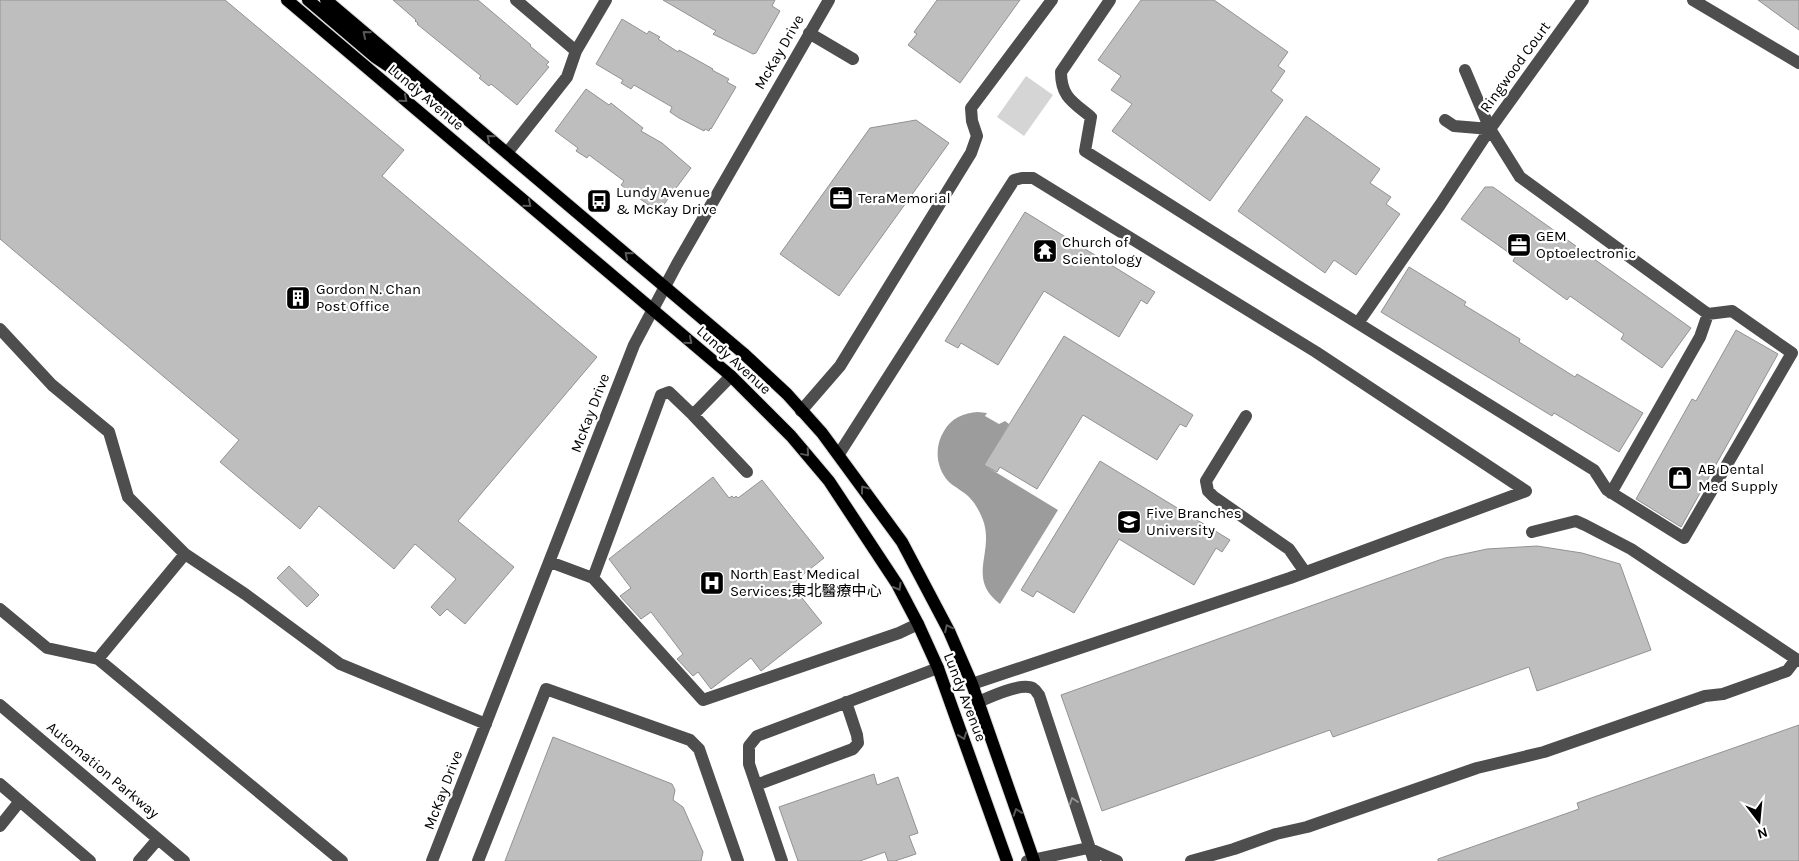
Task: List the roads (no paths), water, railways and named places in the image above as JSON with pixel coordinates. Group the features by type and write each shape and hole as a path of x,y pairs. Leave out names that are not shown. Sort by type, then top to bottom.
{"main road":[{"name":"Lundy Avenue","path":"287,0 731,376 791,436 829,481 897,584 918,624 938,668 1007,861"},
{"path":"308,0 375,57 390,67 410,71"},
{"name":"Lundy Avenue","path":"326,0 743,354 802,411 839,454 902,542 950,631 972,684 1031,860"}],"street":[{"path":"516,0 576,51"},
{"path":"507,153 567,77 576,51 606,0"},
{"name":"McKay Drive","path":"432,861 634,346 664,286 828,0"},
{"path":"802,411 840,366 970,153 977,136 972,121 971,108 1052,0"},
{"path":"1110,0 1062,72 1061,84 1068,97 1090,117 1085,151 1594,470 1607,490 1684,538 1792,353 1732,311 1708,314 1520,177 1490,129 1464,70"},
{"name":"Ringwood Court","path":"1358,323 1490,129 1583,0"},
{"path":"1693,0 1799,63"},
{"path":"809,33 853,59"},
{"path":"1445,120 1454,126 1490,129"},
{"path":"839,454 1014,180 1033,178 1316,352 1526,491 1305,572 972,684"},
{"path":"1611,493 1700,337 1708,314"},
{"path":"0,329 52,385 109,432 128,498 185,554 245,594 340,664 486,724"},
{"path":"693,415 731,376"},
{"path":"593,578 661,395 669,392 748,472"},
{"path":"1246,416 1206,482 1208,491 1289,550 1305,572"},
{"path":"1191,861 1234,849 1276,834 1307,827 1476,768 1544,752 1705,696 1723,694 1787,671 1798,660 1631,550 1585,525 1576,522 1532,532"},
{"path":"98,659 185,554"},
{"path":"550,562 593,578 703,700 899,634 918,624"},
{"path":"0,610 47,648 98,659 342,861"},
{"path":"782,861 748,757 749,746 757,736 938,668"},
{"path":"978,702 1015,688 1026,686 1034,689 1039,695 1088,848 1094,861"},
{"path":"478,861 546,689 690,740 699,750 738,861"},
{"path":"756,785 853,749 858,743 857,735 846,702"},
{"name":"Automation Parkway","path":"0,705 184,861"},
{"path":"0,784 90,861"},
{"path":"0,826 20,801"},
{"path":"139,861 158,839"},
{"path":"1031,860 1088,848 1117,861"}],"place":[{"name":"TeraMemorial","path":"841,198"},
{"name":"Lundy Avenue & McKay Drive","path":"599,201"},
{"name":"GEM Optoelectronic","path":"1519,245"},
{"name":"Church of Scientology","path":"1045,251"},
{"name":"Gordon N. Chan Post Office","path":"298,298"},
{"name":"AB Dental Med Supply","path":"1680,478"},
{"name":"Five Branches University","path":"1129,522"},
{"name":"North East Medical Services;東北醫療中心","path":"712,583"}]}
